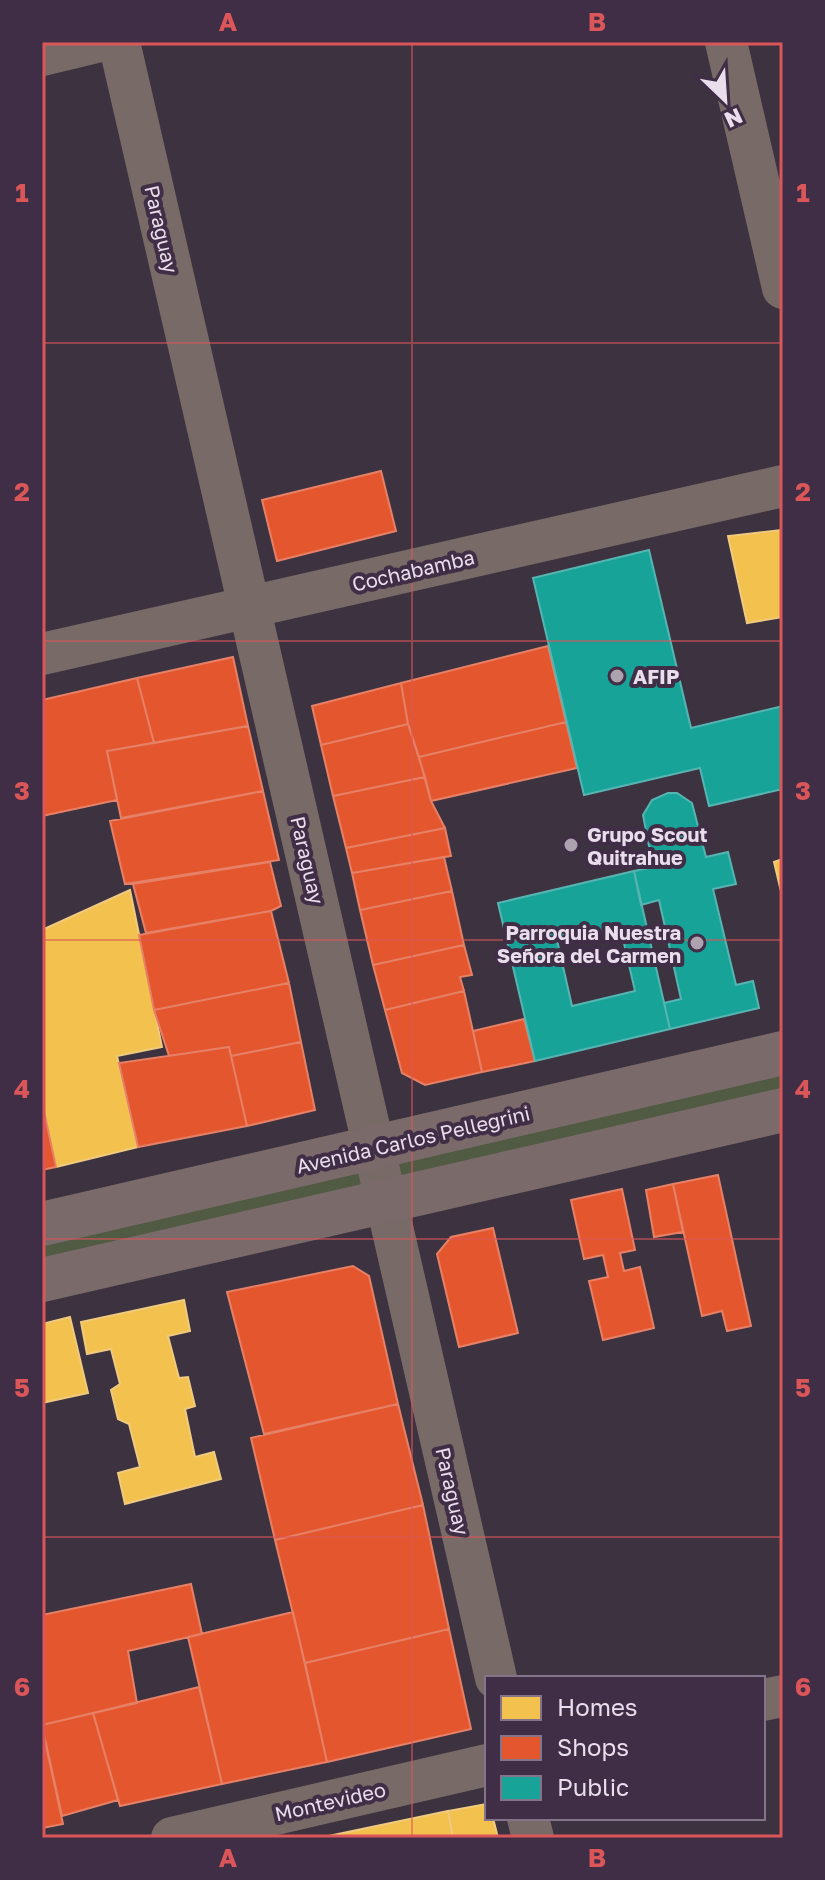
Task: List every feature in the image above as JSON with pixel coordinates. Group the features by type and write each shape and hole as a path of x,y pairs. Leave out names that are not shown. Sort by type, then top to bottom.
{"main road":[{"name":"Avenida Carlos Pellegrini","path":"42,1224 783,1053"},
{"path":"42,1280 783,1110"}],"street":[{"path":"42,55 96,42"},
{"name":"Paraguay","path":"119,42 496,1676"},
{"path":"726,42 783,288"},
{"name":"Cochabamba","path":"42,654 783,486"},
{"name":"Montevideo","path":"172,1838 485,1765"}],"green space":[{"path":"783,1053 783,1110 42,1280 42,1224"}],"building: Homes":[{"path":"781,530 783,617 747,623 728,536"},
{"path":"783,859 783,900 774,862"},
{"path":"130,890 162,1047 117,1056 138,1147 56,1167 42,1102 42,930"},
{"path":"184,1300 190,1331 168,1336 179,1378 188,1377 195,1406 185,1409 195,1457 214,1452 221,1479 125,1504 118,1473 140,1467 129,1424 118,1419 111,1390 120,1384 111,1349 87,1354 81,1322"},
{"path":"70,1317 88,1393 42,1403 42,1324"},
{"path":"485,1804 485,1820 494,1820 498,1838 453,1838 448,1811"},
{"path":"448,1811 453,1838 319,1838"}],"building: Shops":[{"path":"381,471 396,531 277,561 262,500"},
{"path":"548,646 566,722 419,757 408,724 401,683"},
{"path":"233,657 248,726 154,743 137,678"},
{"path":"137,678 154,743 107,751 117,800 42,816 42,700"},
{"path":"401,683 408,724 321,745 312,706"},
{"path":"566,722 577,768 431,801 419,757"},
{"path":"408,724 425,777 333,796 321,745"},
{"path":"248,726 263,791 121,818 107,751"},
{"path":"425,777 431,801 445,828 346,848 333,796"},
{"path":"263,791 279,860 125,884 110,821"},
{"path":"445,828 451,856 352,873 346,848"},
{"path":"444,857 452,891 360,910 352,873"},
{"path":"270,862 281,906 271,911 146,933 133,884"},
{"path":"452,891 464,945 373,965 360,910"},
{"path":"271,911 289,983 154,1010 139,935"},
{"path":"464,945 472,975 460,977 464,991 385,1010 373,965"},
{"path":"289,983 301,1042 231,1056 229,1047 169,1056 154,1010"},
{"path":"464,991 482,1072 425,1085 402,1073 385,1010"},
{"path":"524,1019 535,1061 482,1072 473,1031"},
{"path":"301,1042 315,1110 247,1126 231,1056"},
{"path":"229,1047 247,1126 138,1147 119,1063"},
{"path":"42,1102 56,1167 42,1170"},
{"path":"718,1175 751,1326 727,1331 722,1311 702,1316 673,1184"},
{"path":"673,1184 683,1232 654,1237 646,1190"},
{"path":"622,1189 635,1250 620,1253 624,1271 640,1267 654,1328 603,1340 589,1281 608,1277 603,1255 584,1259 571,1200"},
{"path":"493,1228 518,1333 459,1347 437,1254 451,1237"},
{"path":"353,1266 369,1276 398,1404 264,1434 227,1292"},
{"path":"398,1404 423,1505 275,1540 251,1438"},
{"path":"423,1505 449,1629 305,1663 275,1540"},
{"path":"191,1584 202,1634 128,1651 137,1703 42,1725 42,1615"},
{"path":"293,1612 327,1762 222,1784 188,1637"},
{"path":"449,1629 471,1729 327,1762 305,1663"},
{"path":"199,1687 222,1784 120,1806 93,1713"},
{"path":"93,1713 118,1800 62,1816 42,1725"},
{"path":"42,1727 63,1824 42,1828"}],"building: Public":[{"name":"AFIP","path":"649,550 691,728 783,706 783,789 709,806 700,768 584,795 533,578"},
{"name":"Parroquia Nuestra Señora del Carmen","path":"668,793 677,793 692,803 706,857 728,852 736,884 713,889 736,985 753,981 759,1008 670,1029 664,1003 681,999 659,900 641,905 634,871 653,867 643,815 652,800"},
{"path":"634,871 670,1029 535,1061 498,903","holes":["620,926 635,991 572,1006 557,940"]}],"place":[{"name":"AFIP","path":"617,676"},
{"name":"Grupo Scout Quitrahue","path":"571,845"},
{"name":"Parroquia Nuestra Señora del Carmen","path":"697,943"}]}
